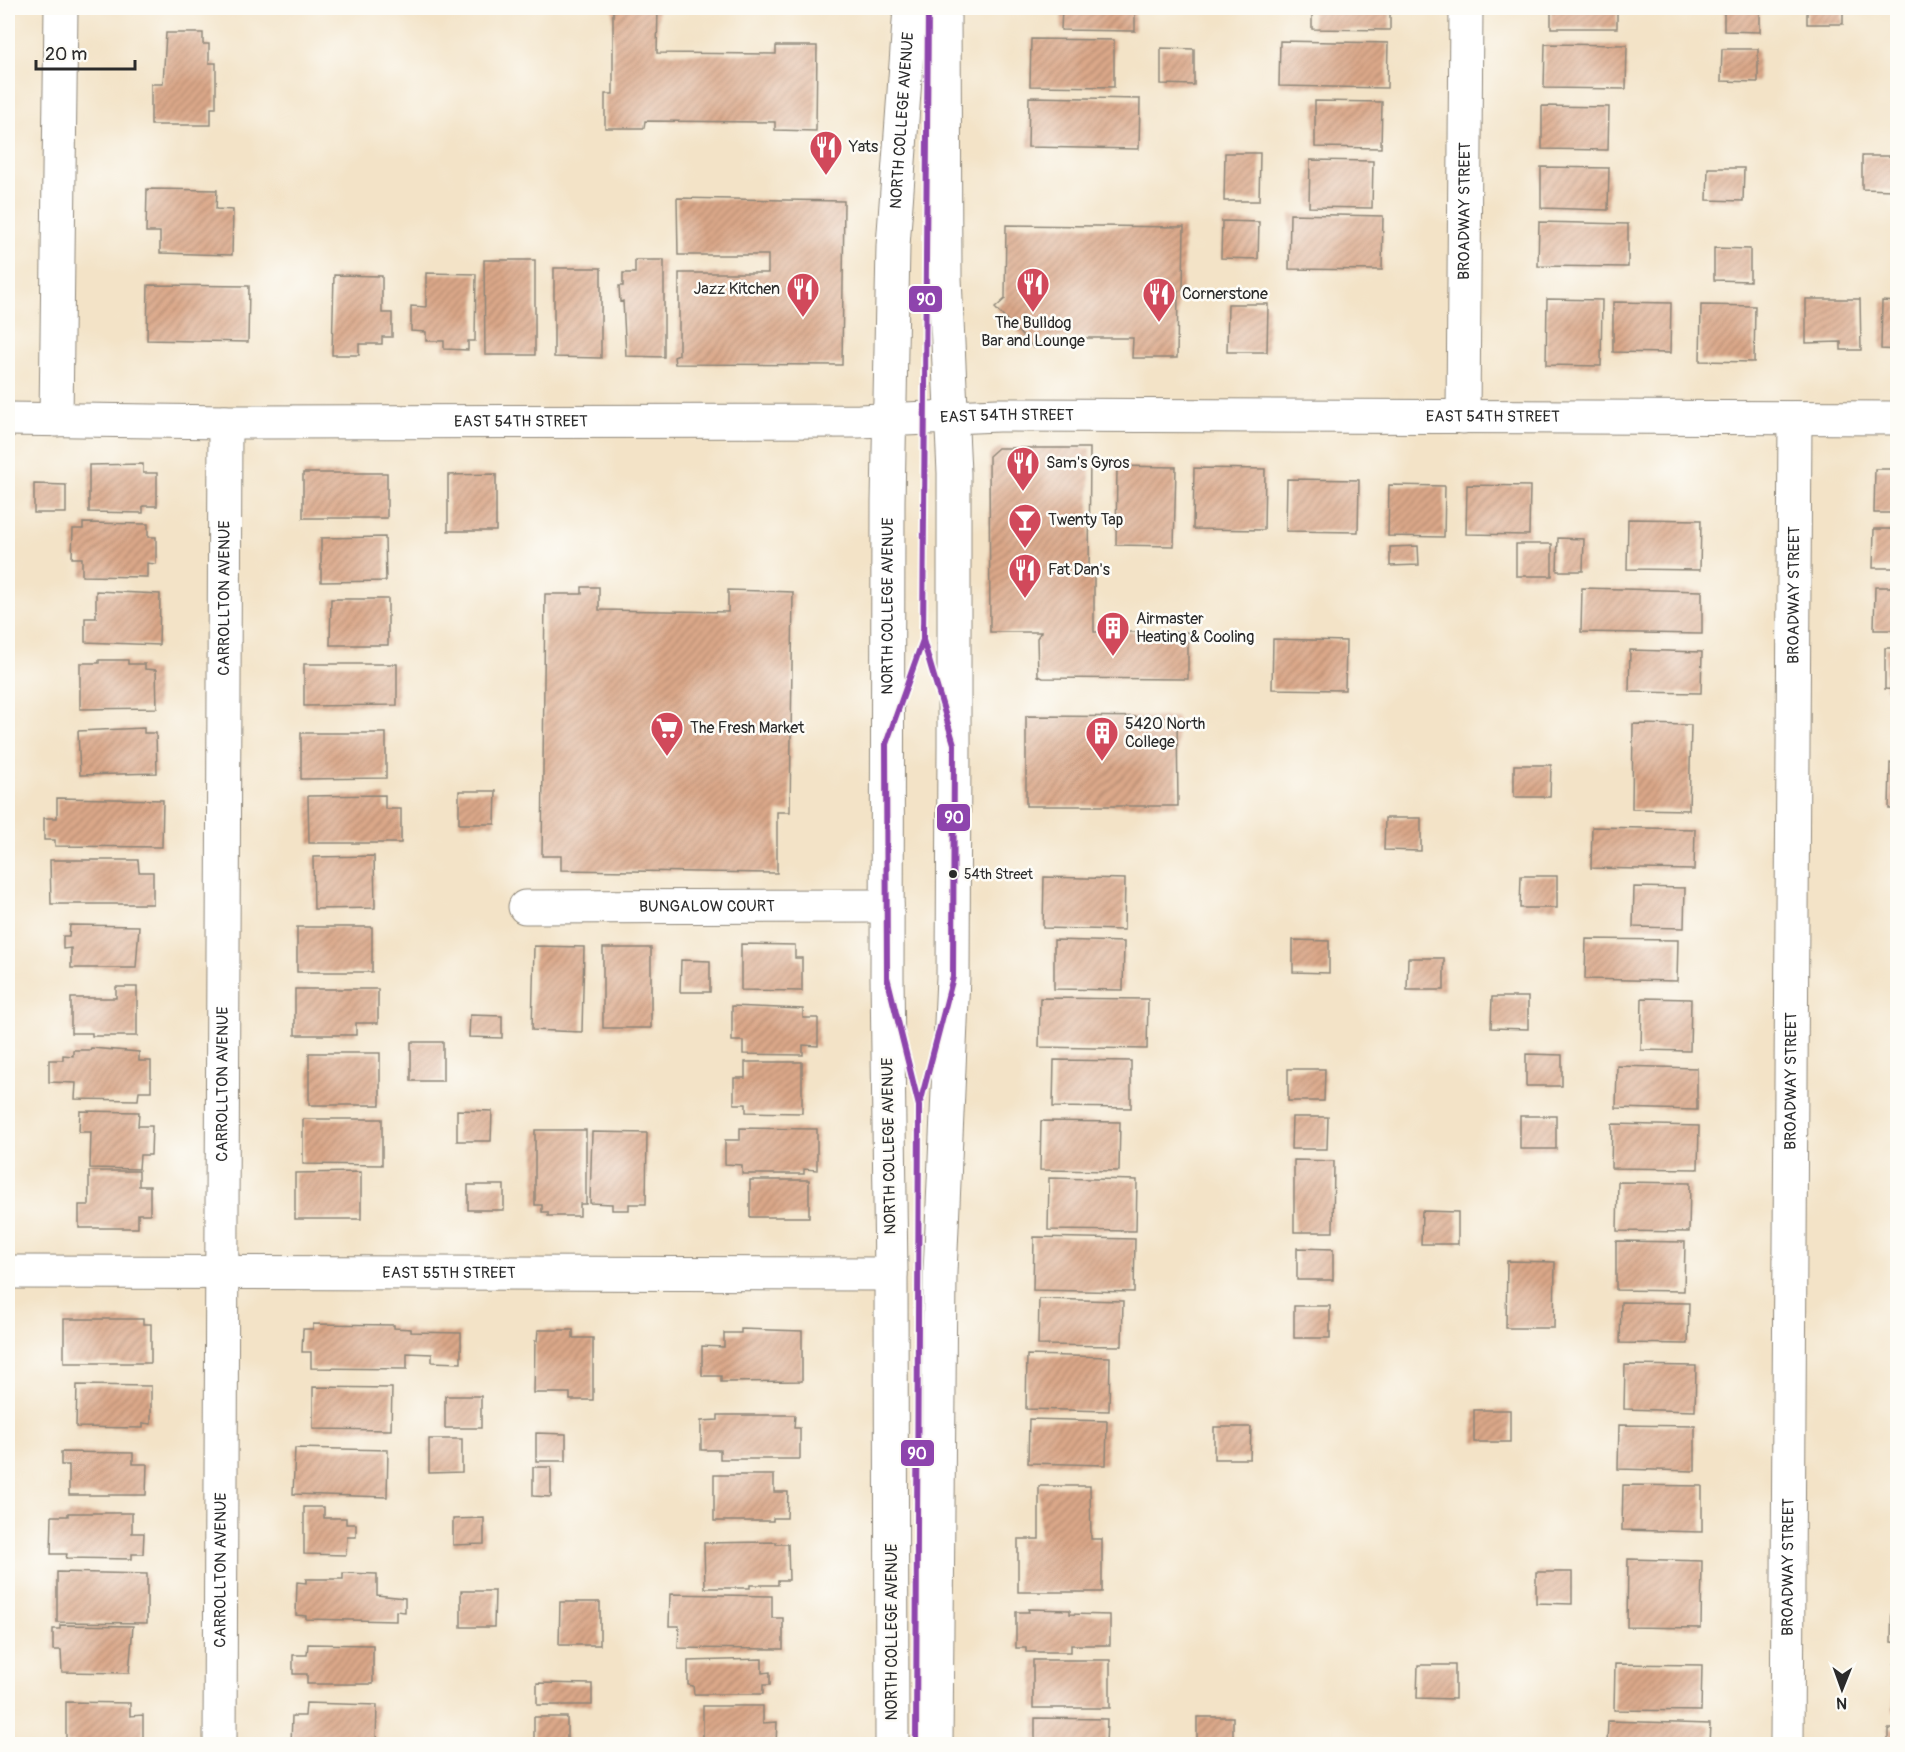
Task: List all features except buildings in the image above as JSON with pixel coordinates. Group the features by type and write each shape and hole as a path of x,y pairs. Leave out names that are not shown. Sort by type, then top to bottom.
{"street":[{"path":"56,420 61,8"},
{"name":"NORTH COLLEGE AVENUE","path":"892,1744 891,1274 886,906 890,419 893,246 910,8"},
{"path":"936,1744 940,1274 953,977 953,417 945,278 944,8"},
{"name":"BROADWAY STREET","path":"1463,417 1466,8"},
{"name":"EAST 54TH STREET","path":"8,419 225,422 953,417 1898,418"},
{"name":"BROADWAY STREET","path":"1787,1744 1795,418"},
{"name":"CARROLLTON AVENUE","path":"220,1744 225,422"},
{"name":"BUNGALOW COURT","path":"525,907 886,906"},
{"name":"EAST 55TH STREET","path":"8,1272 891,1274"}],"transit line":[{"name":"90","path":"916,1744 919,1106 887,977 886,744 923,640 928,8"},
{"name":"90","path":"921,1100 953,977 954,744 923,640 923,625"}],"place":[{"name":"Yats","path":"826,176"},
{"name":"The Bulldog Bar and Lounge","path":"1033,313"},
{"name":"Jazz Kitchen","path":"803,318"},
{"name":"Cornerstone","path":"1159,323"},
{"name":"Sam's Gyros","path":"1023,492"},
{"name":"Twenty Tap","path":"1025,549"},
{"name":"Fat Dan's","path":"1025,599"},
{"name":"Airmaster Heating & Cooling","path":"1113,657"},
{"name":"The Fresh Market","path":"667,757"},
{"name":"5420 North College","path":"1102,762"},
{"name":"54th Street","path":"953,874"}]}
